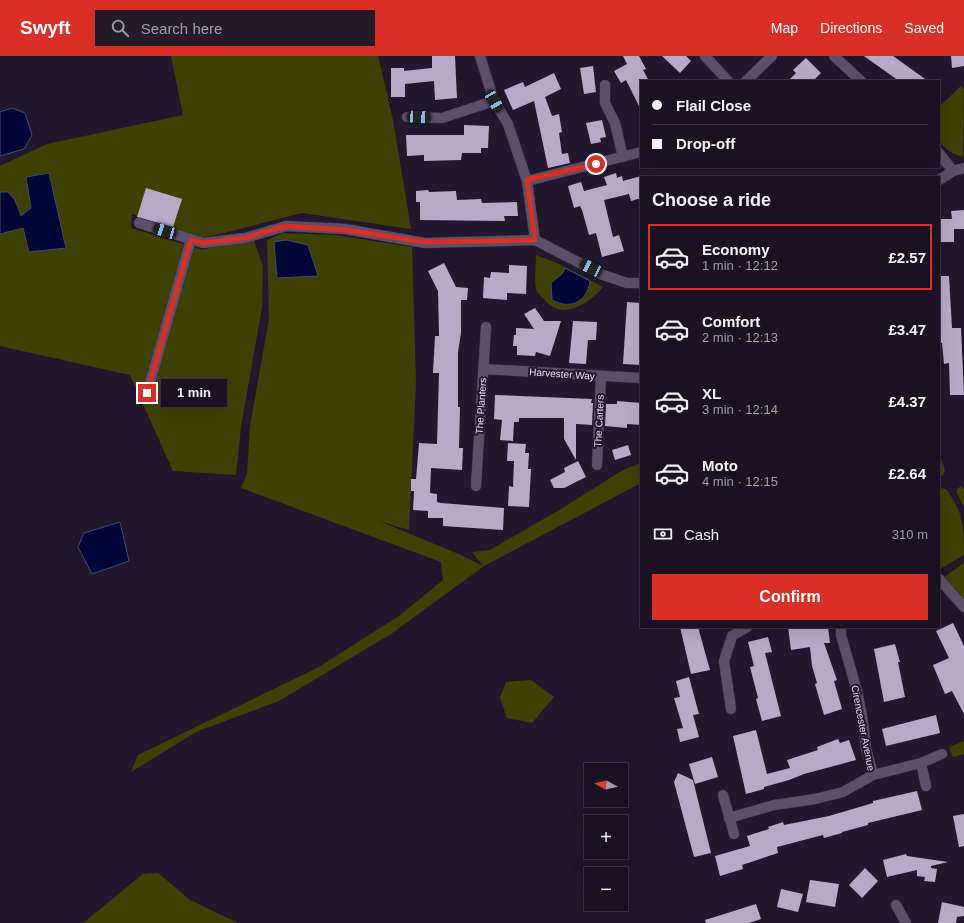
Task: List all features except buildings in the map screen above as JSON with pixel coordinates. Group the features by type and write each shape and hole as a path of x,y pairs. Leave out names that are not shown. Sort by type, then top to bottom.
{"street":[{"path":"480,56 494,101 508,124 527,180 535,240"},
{"path":"705,56 727,80"},
{"path":"747,80 772,56"},
{"path":"834,56 860,80"},
{"path":"605,85 605,103 615,123 623,157"},
{"path":"407,116 442,118 494,101"},
{"path":"527,180 640,152"},
{"path":"940,154 953,171"},
{"path":"940,179 953,171 964,168"},
{"path":"139,223 203,243 245,238 286,226 345,230 425,242 535,240 603,275 627,283 640,283"},
{"path":"147,393 191,240"},
{"name":"The Planters","path":"476,486 486,327"},
{"name":"Harvester Way","path":"484,369 601,377 640,378"},
{"name":"The Carters","path":"596,466 601,377"},
{"path":"940,580 964,607"},
{"path":"731,709 724,661 732,636 745,628"},
{"name":"Cirencester Avenue","path":"730,818 774,805 815,799 843,792 873,775 866,748 857,691 841,635 841,628"},
{"path":"873,775 920,763 942,754"},
{"path":"920,763 926,786"},
{"path":"723,795 734,834"},
{"path":"896,905 906,923"}],"shaded area":[{"path":"171,56 378,56 393,120 411,229 302,213 220,234 198,238 132,214 131,228 203,250 245,238 254,241 263,266 262,307 241,427 236,475 173,471 130,375 0,346 0,166 47,144 183,115"},
{"path":"961,86 964,89 963,157 953,153 942,144 940,138 940,106"},
{"path":"12,108 25,113 32,135 24,149 0,156 0,112"},
{"path":"49,173 66,248 29,252 23,228 0,234 0,192 8,192 15,200 21,216 31,208 26,177"},
{"path":"283,233 335,235 412,247 416,382 409,530 379,521 461,555 483,566 472,552 490,550 561,509 623,470 640,463 640,484 484,566 391,634 279,701 196,732 131,772 138,755 317,668 399,616 443,580 441,562 241,488 247,473 250,426 269,319 267,240"},
{"path":"286,240 308,245 318,276 277,278 274,242"},
{"path":"536,255 555,262 603,287 590,299 575,308 566,310 551,306 537,292 536,289"},
{"path":"565,268 590,281 582,299 572,304 559,303 552,300 551,283 562,274"},
{"path":"940,456 945,470 943,476 940,475"},
{"path":"961,486 964,489 964,507 957,493 957,489"},
{"path":"940,488 946,489 960,513 963,528 964,555 940,569"},
{"path":"120,522 129,561 92,574 78,547 84,533"},
{"path":"964,563 964,600 944,577"},
{"path":"531,680 554,697 532,723 507,718 500,698 506,682"},
{"path":"964,741 964,754 953,757 949,747"},
{"path":"158,873 190,900 238,923 83,923 143,874"}],"route":[{"path":"147,393 191,240 203,243 245,238 286,226 345,230 425,242 535,240 527,180 596,164"}]}
